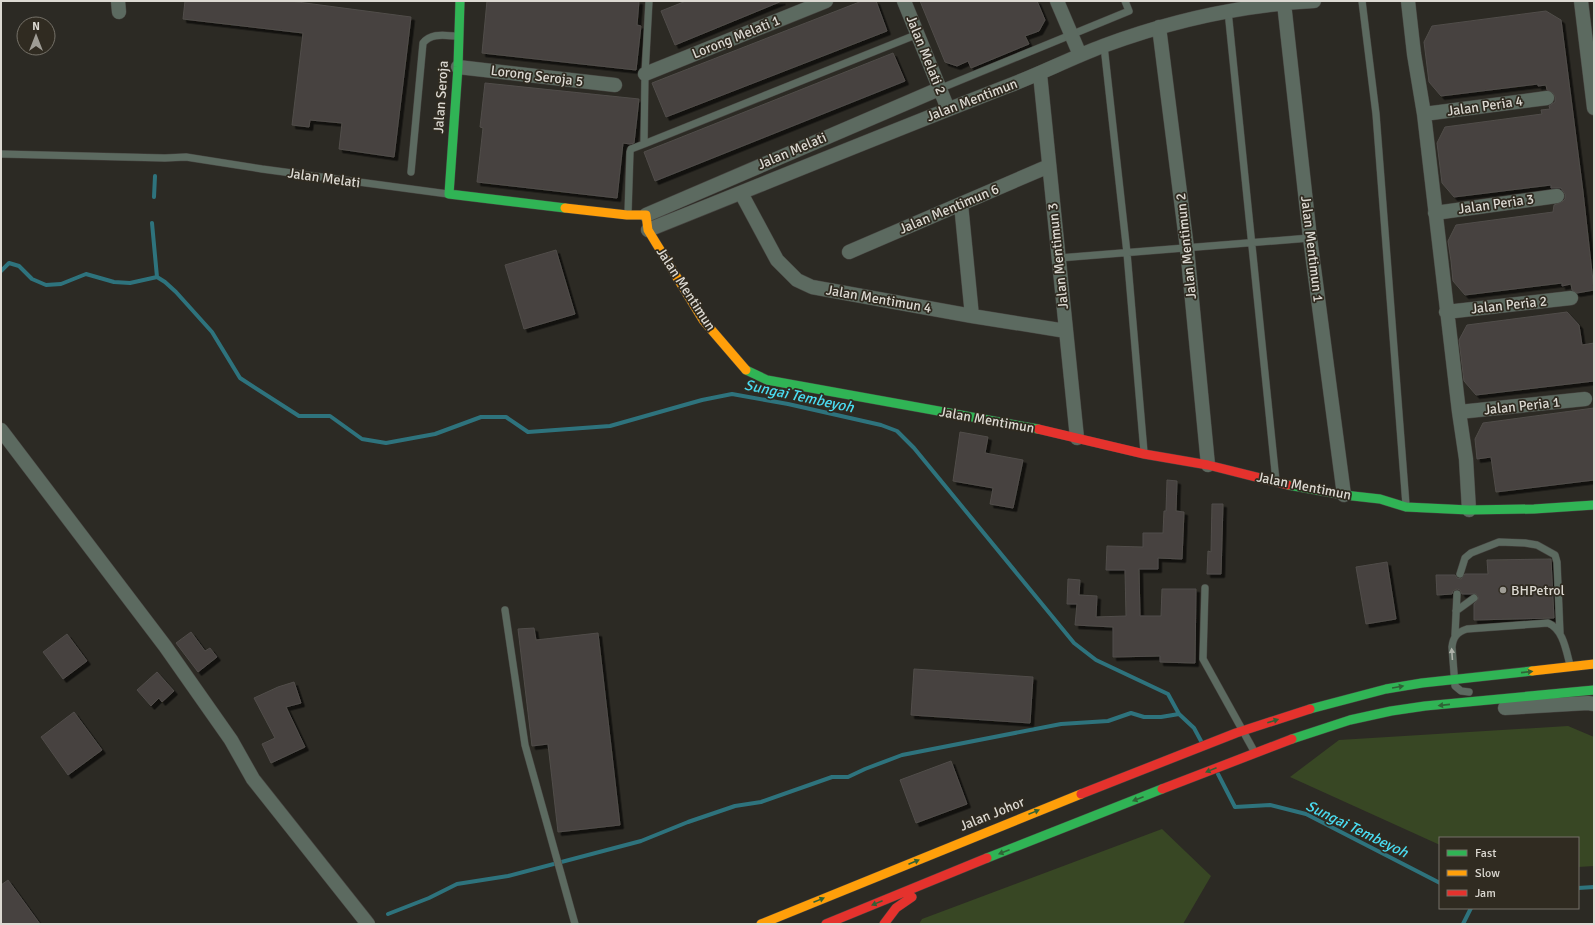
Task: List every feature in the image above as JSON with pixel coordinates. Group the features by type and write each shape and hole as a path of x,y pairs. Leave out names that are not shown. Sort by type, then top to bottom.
{"main road":[{"name":"Jalan Seroja","path":"449,194 458,67 460,1"},
{"name":"Jalan Melati","path":"449,194 627,215 646,215"},
{"path":"646,215 648,230"},
{"name":"Jalan Mentimun","path":"648,230 703,320 746,370 767,380 1059,433 1144,454 1208,465 1276,483 1344,495 1380,499 1406,507 1469,510 1534,509 1594,505"},
{"name":"Jalan Johor","path":"761,924 1009,822 1239,732 1343,699 1422,682 1454,680 1594,664"},
{"path":"826,924 840,921 952,872 1251,754 1350,720 1391,711 1594,690"},
{"path":"884,924 889,915 899,905 906,900 930,889 952,872"},
{"path":"852,897 878,877"},
{"path":"840,921 845,904"},
{"path":"783,915 814,913"},
{"path":"831,914 840,921 848,924"}],"street":[{"name":"Lorong Melati 1","path":"645,74 826,1"},
{"name":"Jalan Melati 2","path":"904,1 948,109"},
{"path":"1057,1 1080,56"},
{"name":"Jalan Mentimun","path":"648,230 948,109 1040,74 1104,46 1158,27 1228,11 1284,3 1314,1"},
{"path":"1408,1 1414,54 1424,114 1446,312 1466,459 1469,510"},
{"path":"1581,1 1594,108"},
{"name":"Jalan Mentimun 1","path":"1284,3 1310,238 1344,495"},
{"name":"Jalan Mentimun 2","path":"1158,27 1187,248 1208,465"},
{"name":"Lorong Seroja 5","path":"458,67 615,85"},
{"name":"Jalan Mentimun 3","path":"1040,74 1077,438"},
{"name":"Jalan Melati","path":"646,215 940,89"},
{"name":"Jalan Peria 4","path":"1424,114 1547,98"},
{"name":"Jalan Mentimun 6","path":"849,252 1049,166"},
{"name":"Jalan Mentimun 4","path":"741,193 777,260 797,280 812,287 972,316 1066,331"},
{"name":"Jalan Peria 3","path":"1435,213 1557,196"},
{"path":"961,204 972,316"},
{"name":"Jalan Peria 2","path":"1446,312 1571,298"},
{"name":"Jalan Peria 1","path":"1459,412 1585,399"},
{"path":"1,430 165,646 231,740 253,779 368,924"},
{"path":"1459,703 1510,709 1584,703 1594,704"}],"lane":[{"path":"940,89 1129,11 1125,1"},
{"path":"1362,1 1376,114 1406,507"},
{"path":"644,144 645,74 651,2"},
{"path":"1228,11 1276,483"},
{"path":"627,215 631,150 918,34"},
{"path":"411,172 423,43 431,36 458,36"},
{"path":"1104,46 1127,253 1144,454"},
{"name":"Jalan Melati","path":"1,154 165,158 186,157 262,170 449,194"},
{"path":"1059,258 1310,238"},
{"path":"1460,574 1465,558 1470,553 1498,542 1537,545 1555,555 1560,634 1571,667"},
{"path":"1205,588 1203,659 1251,754"},
{"path":"1456,635 1457,594"},
{"path":"1456,611 1474,598"},
{"path":"505,610 525,745 575,924"},
{"path":"1480,692 1461,692 1457,690 1454,680 1452,640 1461,631 1467,629 1543,622 1554,625 1560,634"},
{"path":"1501,691 1508,691 1529,696"}],"green space":[{"path":"1568,726 1594,737 1594,866 1579,867 1579,837 1439,837 1439,845 1290,777 1339,740"},
{"path":"1162,829 1211,876 1183,924 919,924 922,919"}],"building":[{"path":"185,1 290,1 411,17 394,157 339,149 342,123 310,120 309,127 292,125 303,33 183,19"},
{"path":"487,1 639,1 637,25 641,26 636,70 482,53"},
{"path":"686,1 782,1 675,45 661,11"},
{"path":"862,1 876,1 887,31 666,117 652,83"},
{"path":"920,1 1037,1 1045,20 1039,31 1025,36 1029,44 971,68 968,61 957,66 945,62"},
{"path":"1546,11 1561,20 1594,290 1577,293 1572,290 1571,284 1562,286 1562,283 1465,295 1453,281 1448,241 1456,225 1553,212 1554,205 1565,199 1565,194 1561,188 1551,188 1551,185 1454,197 1442,183 1437,143 1445,127 1542,114 1541,110 1550,109 1549,106 1555,102 1555,97 1553,93 1547,90 1546,85 1538,86 1538,84 1441,96 1429,82 1424,42 1432,26"},
{"path":"893,53 905,81 655,181 644,152"},
{"path":"485,83 639,99 634,143 623,143 617,198 477,182 483,128 480,127"},
{"path":"556,250 575,314 524,329 505,265"},
{"path":"1567,312 1579,325 1582,345 1594,343 1594,381 1476,395 1464,381 1459,340 1467,325"},
{"path":"1594,408 1594,480 1496,492 1491,457 1477,459 1475,439 1483,423"},
{"path":"960,432 988,437 985,453 1023,460 1013,508 990,504 993,488 953,481"},
{"path":"1167,480 1177,481 1176,511 1184,512 1182,559 1158,558 1158,569 1139,569 1140,616 1161,616 1162,589 1196,589 1195,663 1160,662 1160,656 1113,657 1113,627 1075,625 1077,604 1067,604 1068,579 1080,580 1079,595 1097,596 1096,617 1126,616 1125,570 1106,570 1107,546 1143,547 1143,533 1163,533 1164,511 1166,511"},
{"path":"1212,504 1223,504 1221,574 1207,574 1208,551 1211,552"},
{"path":"1551,559 1554,618 1474,620 1474,604 1479,598 1476,594 1462,594 1460,590 1457,589 1453,591 1452,594 1437,595 1436,575 1455,575 1457,578 1461,579 1465,574 1488,574 1487,560"},
{"path":"1387,562 1396,619 1366,624 1356,567"},
{"path":"534,628 536,640 598,633 620,825 558,832 548,744 532,746 518,629"},
{"path":"191,632 205,651 210,648 217,657 198,672 176,643"},
{"path":"67,634 87,661 63,679 43,652"},
{"path":"914,669 1033,677 1030,723 911,715"},
{"path":"157,672 174,691 162,702 159,698 151,706 137,690"},
{"path":"294,682 301,703 286,707 305,747 271,763 262,744 275,738 254,698 278,687"},
{"path":"74,712 102,750 68,775 41,737"},
{"path":"951,761 967,804 916,823 900,780"},
{"path":"8,880 40,924 1,924 1,885"}],"waterway":[{"path":"154,197 155,176"},
{"path":"152,223 157,277"},
{"name":"Sungai Tembeyoh","path":"1,271 9,263 19,266 32,279 46,285 61,284 86,274 114,282 130,283 157,277 176,292 212,332 240,378 299,416 330,416 362,439 386,443 435,434 481,417 506,417 528,432 610,426 702,400 732,394 788,404 881,425 897,431 914,448 1074,643 1096,660 1168,694 1179,714 1194,728 1201,741"},
{"path":"388,914 429,898 457,884 508,876 641,841 688,822 735,806 761,802 832,777 848,777 902,755 1061,724 1108,721 1131,713 1144,717 1161,717 1179,714"},
{"name":"Sungai Tembeyoh","path":"1218,774 1235,807 1270,805 1306,814 1439,882"},
{"name":"Sungai Tembeyoh","path":"1579,888 1594,887"},
{"path":"1463,924 1470,909"}],"traffic: fast":[{"path":"460,1 458,67 449,194 565,208"},
{"path":"746,370 767,380 1038,429"},
{"path":"1288,485 1344,495 1380,499 1406,507 1469,510 1534,509 1594,505"},
{"path":"1310,709 1386,689 1422,683 1532,671"},
{"path":"1292,739 1350,720 1391,711 1425,706 1594,690"},
{"path":"987,858 1162,789"}],"traffic: slow":[{"path":"565,208 627,215 646,215 648,230 703,320 746,370"},
{"path":"1532,671 1594,664"},
{"path":"761,924 1081,794"}],"traffic: jam":[{"path":"1038,429 1144,454 1208,465 1288,485"},
{"path":"1081,794 1236,733 1310,709"},
{"path":"1162,789 1292,739"},
{"path":"826,924 987,858"},
{"path":"884,924 896,908 912,897"}],"place":[{"name":"BHPetrol","path":"1503,590"}]}
